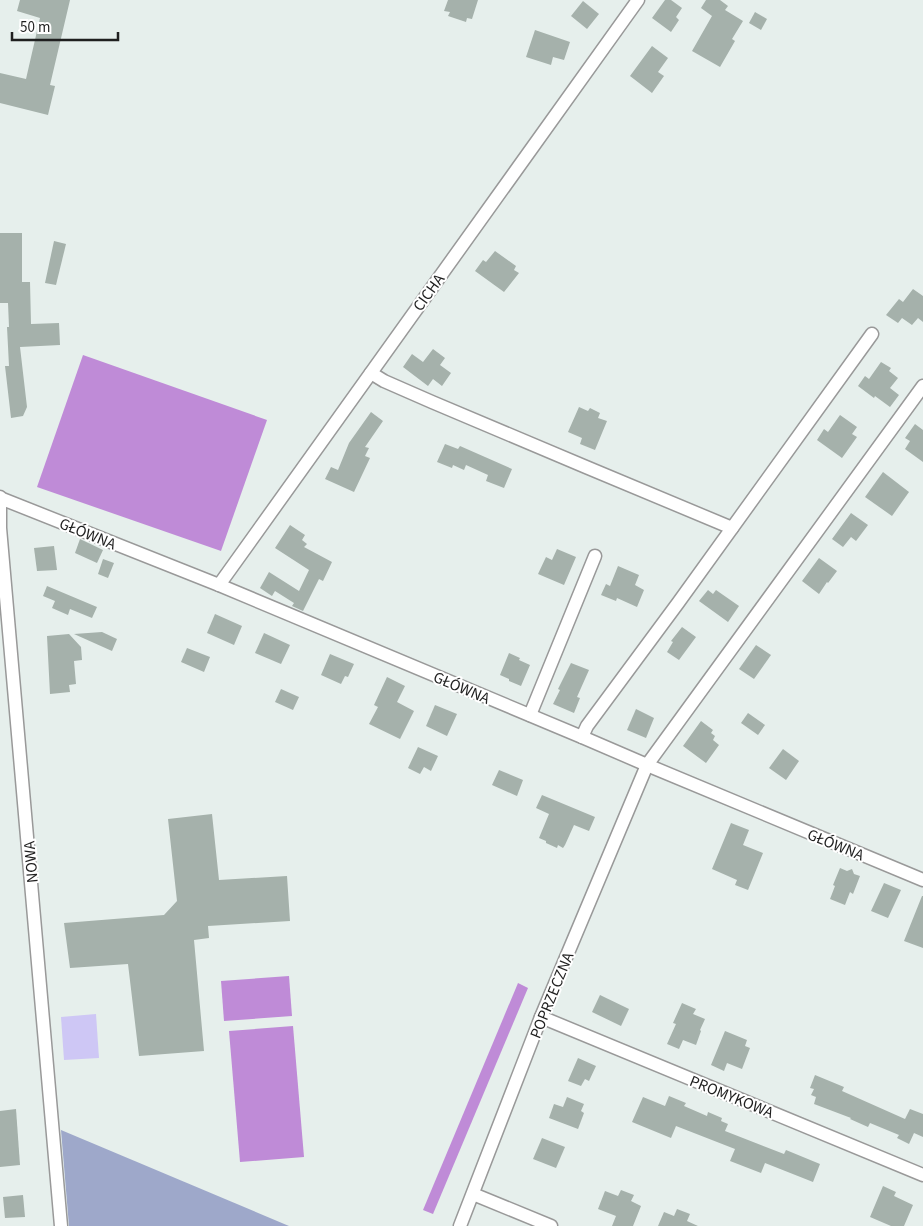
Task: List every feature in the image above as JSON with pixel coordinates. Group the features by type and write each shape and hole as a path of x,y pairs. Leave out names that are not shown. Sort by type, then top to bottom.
{"street":[{"name":"CICHA","path":"219,585 638,0"},
{"path":"582,737 587,726 872,334"},
{"path":"371,372 384,381 450,410 732,528"},
{"name":"POPRZECZNA","path":"460,1226 541,1017 647,766 923,386"},
{"name":"GŁÓWNA","path":"0,498 219,585 647,766 923,880"},
{"name":"NOWA","path":"0,498 6,662 61,1226"},
{"path":"530,715 595,556"},
{"name":"PROMYKOWA","path":"541,1017 923,1175"},
{"path":"473,1194 551,1226"}],"shaded area":[{"path":"83,355 267,420 221,551 37,487"},
{"path":"289,976 292,1016 224,1021 221,981"},
{"path":"518,983 528,988 433,1214 423,1210"},
{"path":"96,1014 99,1058 64,1060 61,1017"},
{"path":"293,1026 304,1157 240,1162 229,1031"},
{"path":"61,1130 289,1226 69,1226"}],"building":[{"path":"20,0 70,0 50,85 55,86 48,115 0,103 0,73 26,79 40,18 17,11"},
{"path":"448,0 478,0 472,19 467,18 466,22 448,16 450,12 444,11"},
{"path":"665,0 671,0 682,8 676,17 679,20 671,32 652,18"},
{"path":"706,0 720,0 728,6 725,10 743,21 732,39 735,41 720,67 692,51 712,16 701,8"},
{"path":"583,1 599,14 587,29 571,16"},
{"path":"755,12 767,19 761,30 749,23"},
{"path":"535,30 570,42 564,60 553,57 551,65 526,57"},
{"path":"652,46 668,58 658,72 664,76 652,93 630,76"},
{"path":"0,233 22,233 22,282 30,282 31,324 59,323 60,345 20,347 27,407 23,416 11,418 5,366 9,366 8,303 0,303"},
{"path":"54,241 66,244 56,285 45,283"},
{"path":"495,251 516,266 514,270 519,273 504,292 475,271 483,260 486,262"},
{"path":"913,289 923,296 923,322 918,318 912,325 902,318 898,323 886,315 899,299 903,302"},
{"path":"433,349 445,358 440,365 451,373 442,386 433,379 428,386 403,367 412,354 423,362"},
{"path":"881,362 891,368 889,371 898,378 890,388 899,395 890,407 858,386 865,376 869,379"},
{"path":"579,407 588,411 590,408 600,413 598,418 607,421 595,450 580,444 582,438 568,432"},
{"path":"371,412 383,421 365,447 369,448 365,456 370,458 354,492 325,479 331,467 338,470 349,443"},
{"path":"840,415 857,427 852,434 857,437 842,458 817,440 824,429 828,432"},
{"path":"915,424 923,430 923,462 905,449 910,441 905,438"},
{"path":"445,444 458,449 460,446 512,469 504,488 486,481 488,475 466,465 464,470 453,465 452,468 437,462"},
{"path":"883,472 909,492 892,516 865,497"},
{"path":"851,513 868,525 856,541 851,537 843,547 832,539"},
{"path":"290,525 305,535 302,540 307,544 304,547 332,562 323,581 319,579 303,611 292,606 294,603 275,591 272,596 260,588 269,572 299,591 309,570 275,548"},
{"path":"80,539 103,550 97,563 75,553"},
{"path":"54,546 57,570 37,571 34,548"},
{"path":"557,549 576,557 564,585 538,574 546,557 552,560"},
{"path":"819,558 837,571 819,594 802,581"},
{"path":"103,559 114,563 108,578 98,574"},
{"path":"618,566 639,575 635,585 644,590 637,607 617,598 616,601 601,595 606,584 610,586"},
{"path":"47,586 97,607 92,618 70,609 68,615 52,608 55,601 43,596"},
{"path":"708,590 713,594 716,590 739,606 728,622 699,601"},
{"path":"215,614 242,626 234,645 207,633"},
{"path":"682,627 696,637 679,660 667,652 673,642 671,641"},
{"path":"102,632 117,639 112,651 74,634"},
{"path":"264,633 290,645 281,664 255,653"},
{"path":"69,634 81,647 82,660 74,661 76,684 69,685 70,692 50,694 47,636"},
{"path":"756,645 771,655 754,679 739,669"},
{"path":"187,648 210,657 204,672 181,662"},
{"path":"509,653 530,665 521,686 500,675"},
{"path":"330,654 354,664 348,677 345,676 341,684 321,675"},
{"path":"571,663 589,670 577,697 580,698 574,713 553,704"},
{"path":"387,677 405,686 397,702 414,711 400,739 369,724 378,707 374,705"},
{"path":"281,689 299,697 293,710 275,702"},
{"path":"435,705 457,714 447,736 426,726"},
{"path":"636,709 654,718 646,738 627,730"},
{"path":"748,713 765,725 758,735 741,723"},
{"path":"701,721 713,730 711,733 715,736 713,740 719,745 706,763 683,746"},
{"path":"418,747 438,756 431,771 424,767 420,774 408,768"},
{"path":"783,749 799,761 786,780 769,768"},
{"path":"499,770 523,780 517,796 492,785"},
{"path":"542,795 595,817 589,831 574,825 563,848 558,845 557,848 539,838 549,814 536,808"},
{"path":"212,814 219,880 287,876 290,921 208,926 209,938 194,940 204,1051 139,1056 128,964 70,968 64,923 164,915 177,901 168,819"},
{"path":"731,823 749,830 743,845 763,853 748,890 735,885 737,880 712,869"},
{"path":"840,868 847,871 852,869 854,874 860,876 853,894 850,892 845,905 830,899"},
{"path":"884,883 901,890 888,918 871,911"},
{"path":"923,896 923,948 904,941"},
{"path":"600,995 629,1009 621,1026 592,1012"},
{"path":"682,1003 696,1009 693,1014 705,1019 696,1045 683,1040 679,1049 667,1044 676,1024 673,1023"},
{"path":"725,1031 747,1040 745,1046 750,1048 742,1069 727,1063 724,1071 711,1065"},
{"path":"578,1058 596,1066 589,1081 585,1079 581,1086 568,1081"},
{"path":"815,1075 844,1087 842,1091 905,1119 910,1109 923,1114 923,1137 914,1133 909,1144 897,1138 899,1135 870,1123 868,1127 851,1118 814,1104 816,1097 811,1095 814,1089 810,1088"},
{"path":"669,1096 686,1103 684,1106 707,1116 708,1112 722,1118 721,1121 728,1124 725,1131 784,1154 786,1150 820,1164 813,1182 765,1163 761,1173 730,1161 735,1149 676,1126 671,1138 632,1122 643,1097 665,1106"},
{"path":"567,1097 584,1104 581,1111 584,1113 578,1129 549,1118 554,1104 563,1107"},
{"path":"16,1109 20,1165 0,1167 0,1111"},
{"path":"542,1138 565,1147 556,1168 533,1159"},
{"path":"883,1186 896,1192 894,1196 913,1205 904,1226 891,1226 870,1217"},
{"path":"621,1190 634,1195 631,1201 641,1206 633,1226 612,1226 616,1216 598,1209 605,1191 618,1196"},
{"path":"23,1195 25,1217 5,1218 3,1197"},
{"path":"677,1209 690,1214 687,1221 698,1226 658,1226 664,1212 674,1216"}]}
